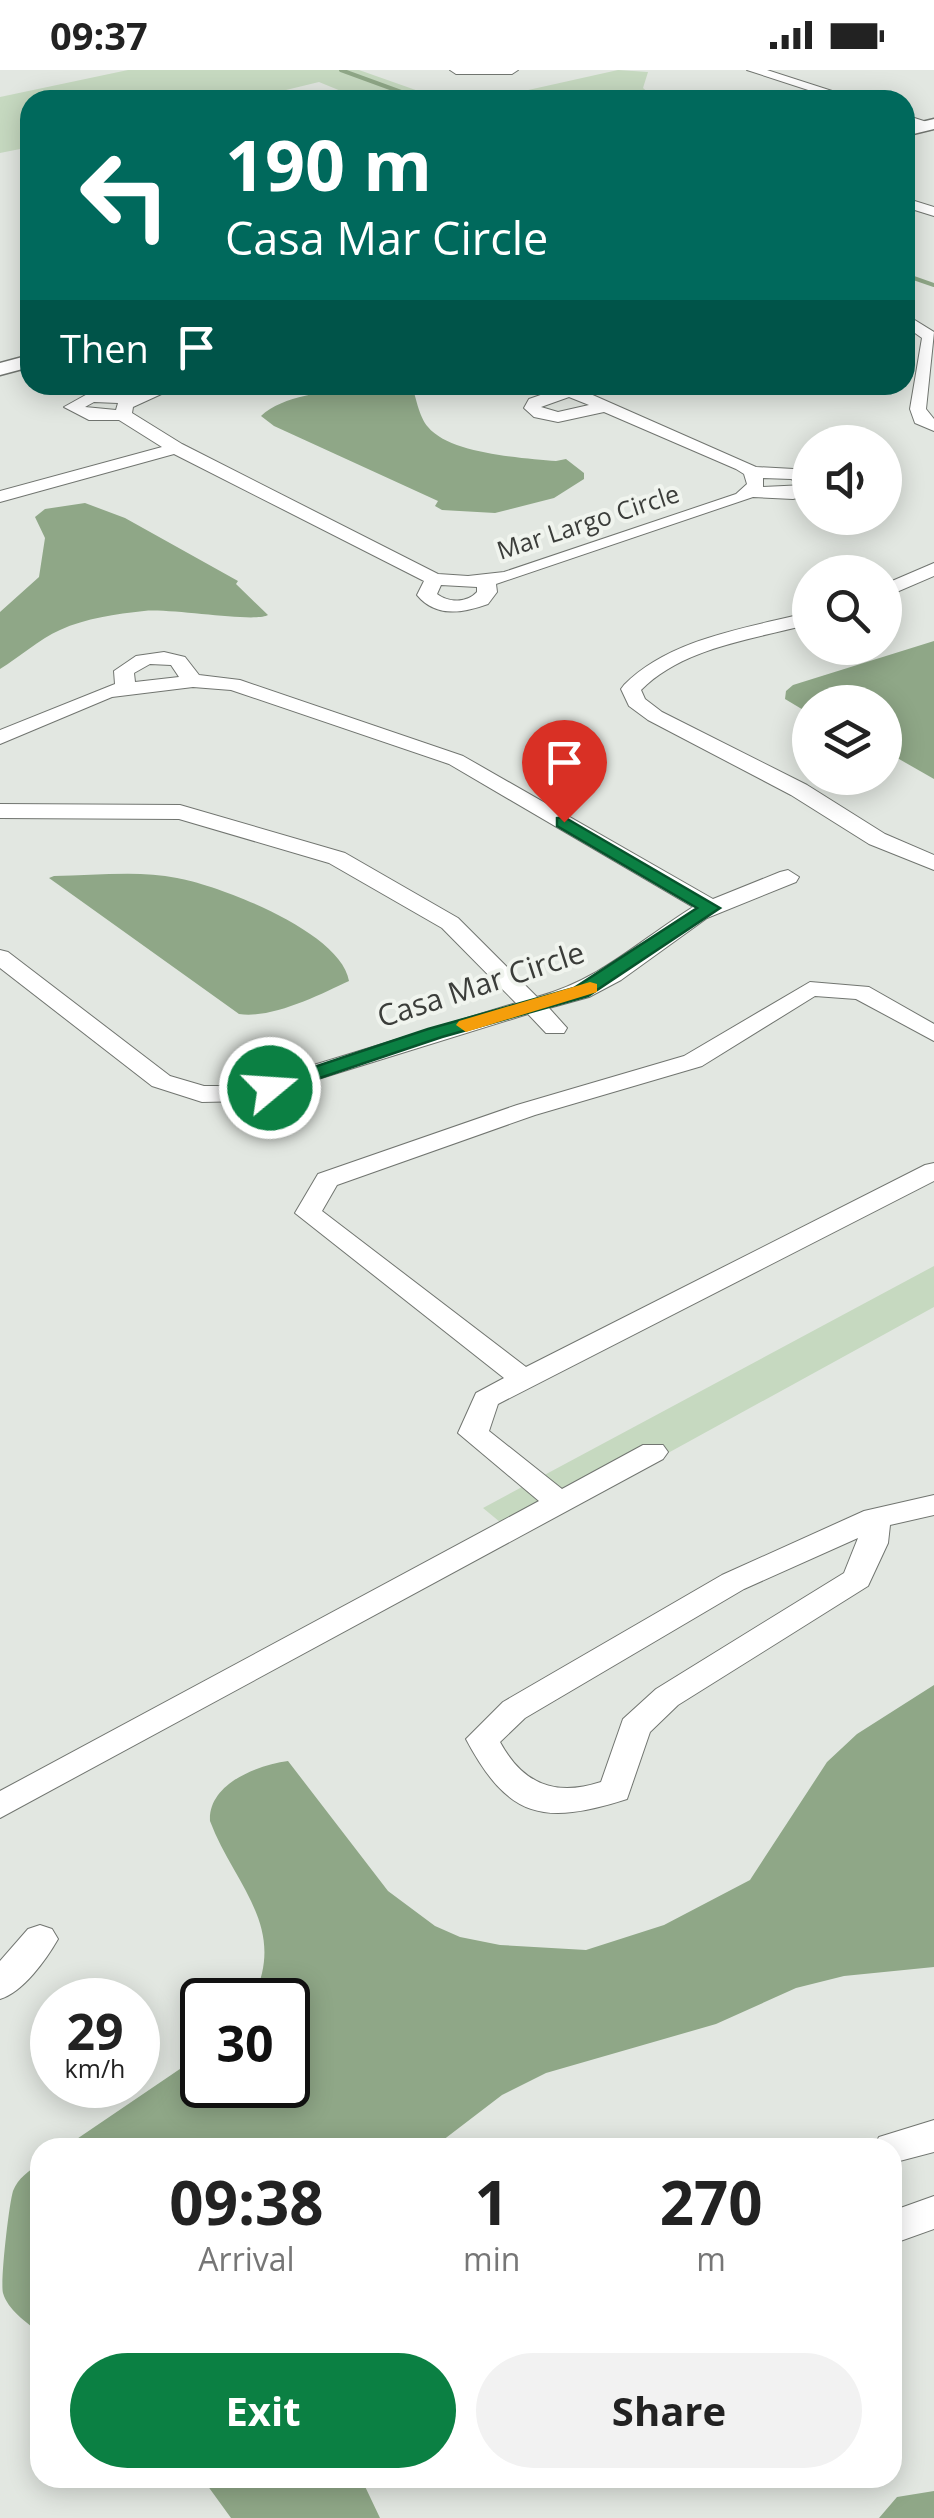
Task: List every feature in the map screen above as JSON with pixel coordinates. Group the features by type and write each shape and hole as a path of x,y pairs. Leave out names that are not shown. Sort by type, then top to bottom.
{"street":[{"path":"456,70 512,70"},
{"path":"761,71 821,90"},
{"path":"915,326 930,336 930,370 918,409 920,419 934,426"},
{"path":"142,395 91,397 72,407 89,415 123,415 176,448"},
{"path":"548,395 532,408 540,414 562,417 604,406"},
{"name":"Mar Largo Circle","path":"578,395 752,482"},
{"path":"123,415 125,405 133,398"},
{"path":"0,484 10,495 176,448"},
{"name":"Mar Largo Circle","path":"176,448 434,579 427,595 432,602 449,606 482,600 487,592 486,581 507,577 752,482"},
{"path":"752,482 792,474"},
{"path":"752,482 792,494"},
{"path":"902,584 934,570"},
{"path":"792,624 641,674 631,688 636,702 877,838 934,863"},
{"path":"0,738 90,696 125,687 193,681 252,688 456,760 710,908"},
{"path":"0,811 180,812 337,858 450,923 555,1028"},
{"name":"Casa Mar Circle","path":"0,957 146,1072 178,1089 202,1094 247,1093 596,985 685,921 788,876"},
{"path":"525,1380 308,1213 327,1180 526,1110 618,1086 693,1060 810,989 861,992 934,1034"},
{"path":"560,1502 473,1433 486,1400 934,1170"},
{"path":"0,1806 653,1452"},
{"path":"875,1518 873,1543 857,1579 667,1697 635,1727 615,1790 584,1802 534,1801 497,1771 482,1739 514,1710 733,1582 875,1518 934,1505"},
{"path":"0,1790 83,1761"},
{"path":"0,1986 40,1939"},
{"path":"902,2145 934,2136"},
{"path":"902,2224 934,2212"}],"shaded area":[{"path":"128,70 359,70 416,90 339,90 319,82 286,90 33,90"},
{"path":"618,70 648,72 645,90 528,90"},
{"path":"20,93 20,149 0,153 0,97"},
{"path":"311,395 415,395 422,417 438,436 488,453 566,459 584,473 584,479 554,498 495,513 442,510 435,506 438,501 274,426 261,416 293,399"},
{"path":"85,503 125,518 238,581 236,584 268,615 157,611 101,617 52,634 0,669 0,612 39,577 45,538 35,517 45,509"},
{"path":"934,641 934,779 902,761 902,685 793,685 857,665 902,665 902,651"},
{"path":"792,686 792,703 785,699"},
{"path":"162,876 221,891 303,929 341,963 349,981 280,1009 239,1014 49,878"},
{"path":"934,1266 934,1307 517,1536 483,1508"},
{"path":"934,1685 934,1967 844,1976 796,1988 716,2024 546,2073 502,2095 446,2138 78,2138 122,2108 160,2108 160,2083 180,2069 180,2108 310,2108 310,1978 260,1978 264,1950 261,1928 210,1821 217,1797 249,1772 288,1761 388,1891 435,1926 460,1937 500,1945 586,1950 664,1925 750,1880 827,1762 857,1734"},
{"path":"30,2171 30,2325 9,2305 2,2286 13,2191"},
{"path":"209,2488 366,2488 380,2518 231,2518"},
{"path":"934,2491 934,2518 879,2518 897,2497"}],"waterway":[{"path":"341,70 396,90"},
{"path":"915,278 934,285"}],"slow traffic":[{"path":"466,1025 590,988"}],"route":[{"path":"270,1088 435,1033 581,992 613,975 666,934 710,908 564,822"}]}
